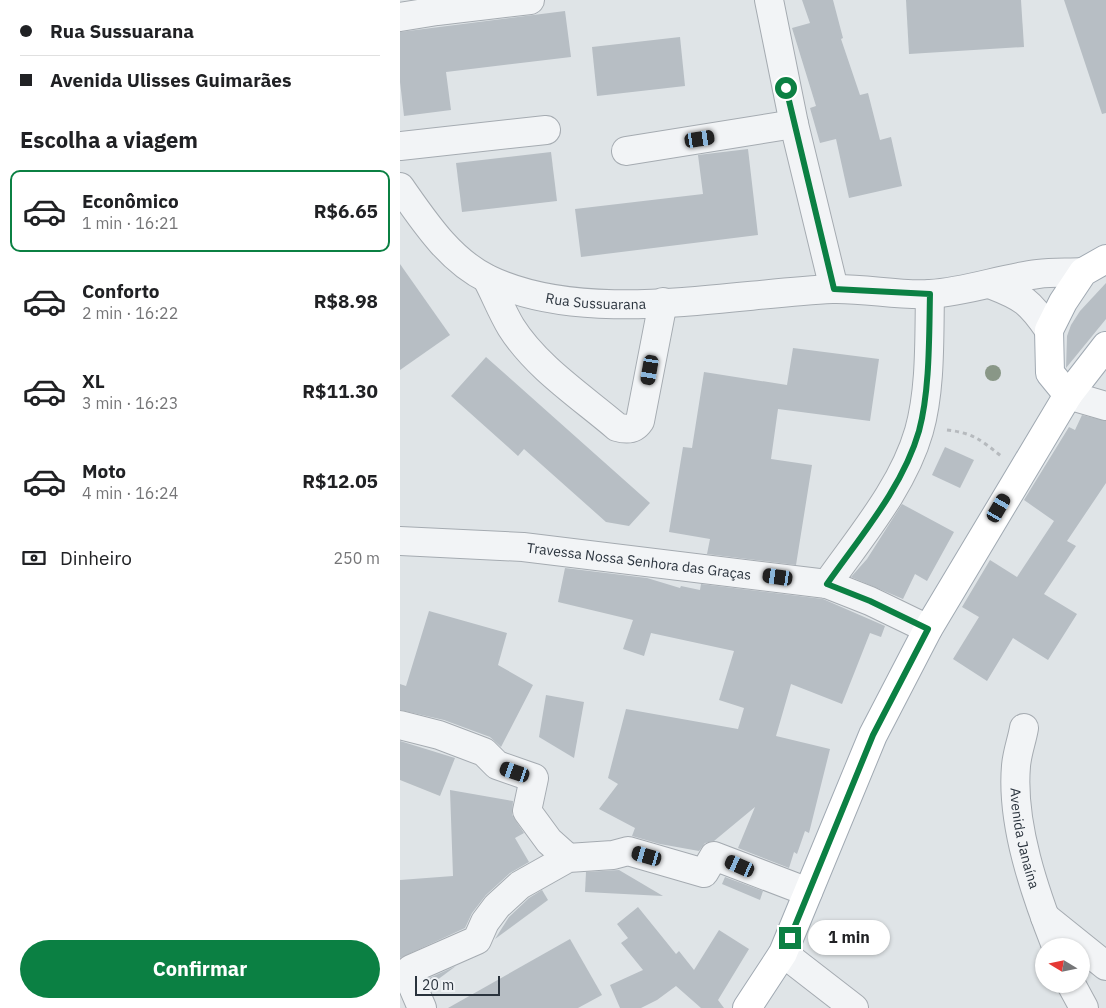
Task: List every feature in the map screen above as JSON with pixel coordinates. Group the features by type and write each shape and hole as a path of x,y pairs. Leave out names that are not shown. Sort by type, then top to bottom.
{"main road":[{"name":"Rua Sussuarana","path":"1068,395 1050,373 1049,330 1063,302 1095,266"},
{"path":"747,1008 783,953 873,735 928,629 1020,472 1068,395 1106,346"}],"street":[{"path":"400,17 437,10 530,0"},
{"path":"769,0 794,124 834,289"},
{"path":"626,151 794,124"},
{"path":"400,146 546,130"},
{"name":"Rua Sussuarana","path":"400,187 423,220 455,257 488,278 531,295 579,302 663,302 834,289 930,294 992,285 1038,274 1095,266"},
{"path":"488,278 512,327 527,348 551,371 618,427 627,430 636,426 640,421 663,302"},
{"name":"Rua Sussuarana","path":"992,285 1018,295 1033,306 1049,330"},
{"path":"827,584 884,502 906,463 919,430 928,361 930,294"},
{"path":"1068,395 1106,406"},
{"name":"Travessa Nossa Senhora das Graças","path":"400,541 523,547 827,584 870,601 928,629"},
{"path":"400,725 438,735 484,752 496,765 534,778 527,811 549,841 568,858"},
{"name":"Avenida Janaína","path":"1024,728 1016,766 1018,807 1028,865 1053,938"},
{"path":"422,1008 405,982 411,969 477,940 491,914 520,885 568,858 614,855 628,851 704,873 714,856 808,892"},
{"path":"1044,915 1106,966"},
{"path":"783,953 854,1008"},
{"path":"1076,993 1084,1008"}],"path":[{"path":"919,430 966,432 981,439 1020,472"}],"building":[{"path":"802,0 833,0 843,38 841,39 860,95 868,93 880,140 891,137 902,186 849,198 836,139 820,143 810,108 816,106 792,28 810,23"},
{"path":"906,0 1021,0 1024,47 909,54"},
{"path":"1064,0 1106,0 1106,113 1102,114"},
{"path":"565,11 571,57 446,72 451,110 404,116 400,82 400,32"},
{"path":"680,37 685,86 597,96 592,47"},
{"path":"748,149 758,235 581,257 575,209 703,194 698,155"},
{"path":"551,152 557,201 462,212 456,163"},
{"path":"400,264 450,335 400,370"},
{"path":"1106,283 1106,319 1066,368 1067,336 1071,325 1080,311"},
{"path":"793,348 879,359 870,421 778,409 771,459 812,465 796,565 707,554 710,539 669,532 683,447 692,448 704,372 787,385"},
{"path":"486,357 650,503 629,526 606,522 524,449 518,456 451,396"},
{"path":"1082,415 1106,421 1106,483 1067,541 1076,546 1044,594 1077,614 1048,660 1013,638 987,681 953,659 979,617 962,607 990,560 1017,577 1054,521 1024,500 1069,427 1075,430"},
{"path":"945,447 974,460 960,488 932,475"},
{"path":"902,504 954,532 927,581 915,574 903,599 851,577 867,559"},
{"path":"565,568 647,578 680,588 681,586 700,590 701,584 823,599 885,626 881,637 870,633 842,704 791,684 776,736 830,749 809,833 805,831 797,854 794,852 789,868 738,848 755,807 714,841 705,843 699,851 660,844 632,836 635,828 599,809 618,784 608,778 626,709 738,729 744,708 719,700 734,651 651,633 644,656 623,649 633,620 558,602"},
{"path":"429,611 507,633 498,665 533,685 501,747 490,737 444,720 400,710 400,684 406,686"},
{"path":"546,695 584,702 574,758 539,737"},
{"path":"400,741 455,758 440,796 400,780"},
{"path":"450,790 513,801 512,815 524,833 515,838 529,862 510,873 486,895 472,913 465,928 400,958 400,880 453,876"},
{"path":"619,870 663,896 585,892 586,872"},
{"path":"725,877 763,891 760,900 722,884"},
{"path":"542,890 548,900 495,939 509,917 529,898"},
{"path":"638,907 676,954 679,951 694,970 719,930 749,949 718,1000 724,1008 701,1008 676,986 657,1000 641,1008 620,1008 610,985 643,970 621,943 628,938 617,924"},
{"path":"570,939 602,995 578,1008 448,1008"},
{"path":"456,966 429,986 427,979"}],"route":[{"path":"786,88 834,289 930,294 926,384 919,430 906,463 884,502 827,584 870,601 928,629 873,735 790,938"}]}
